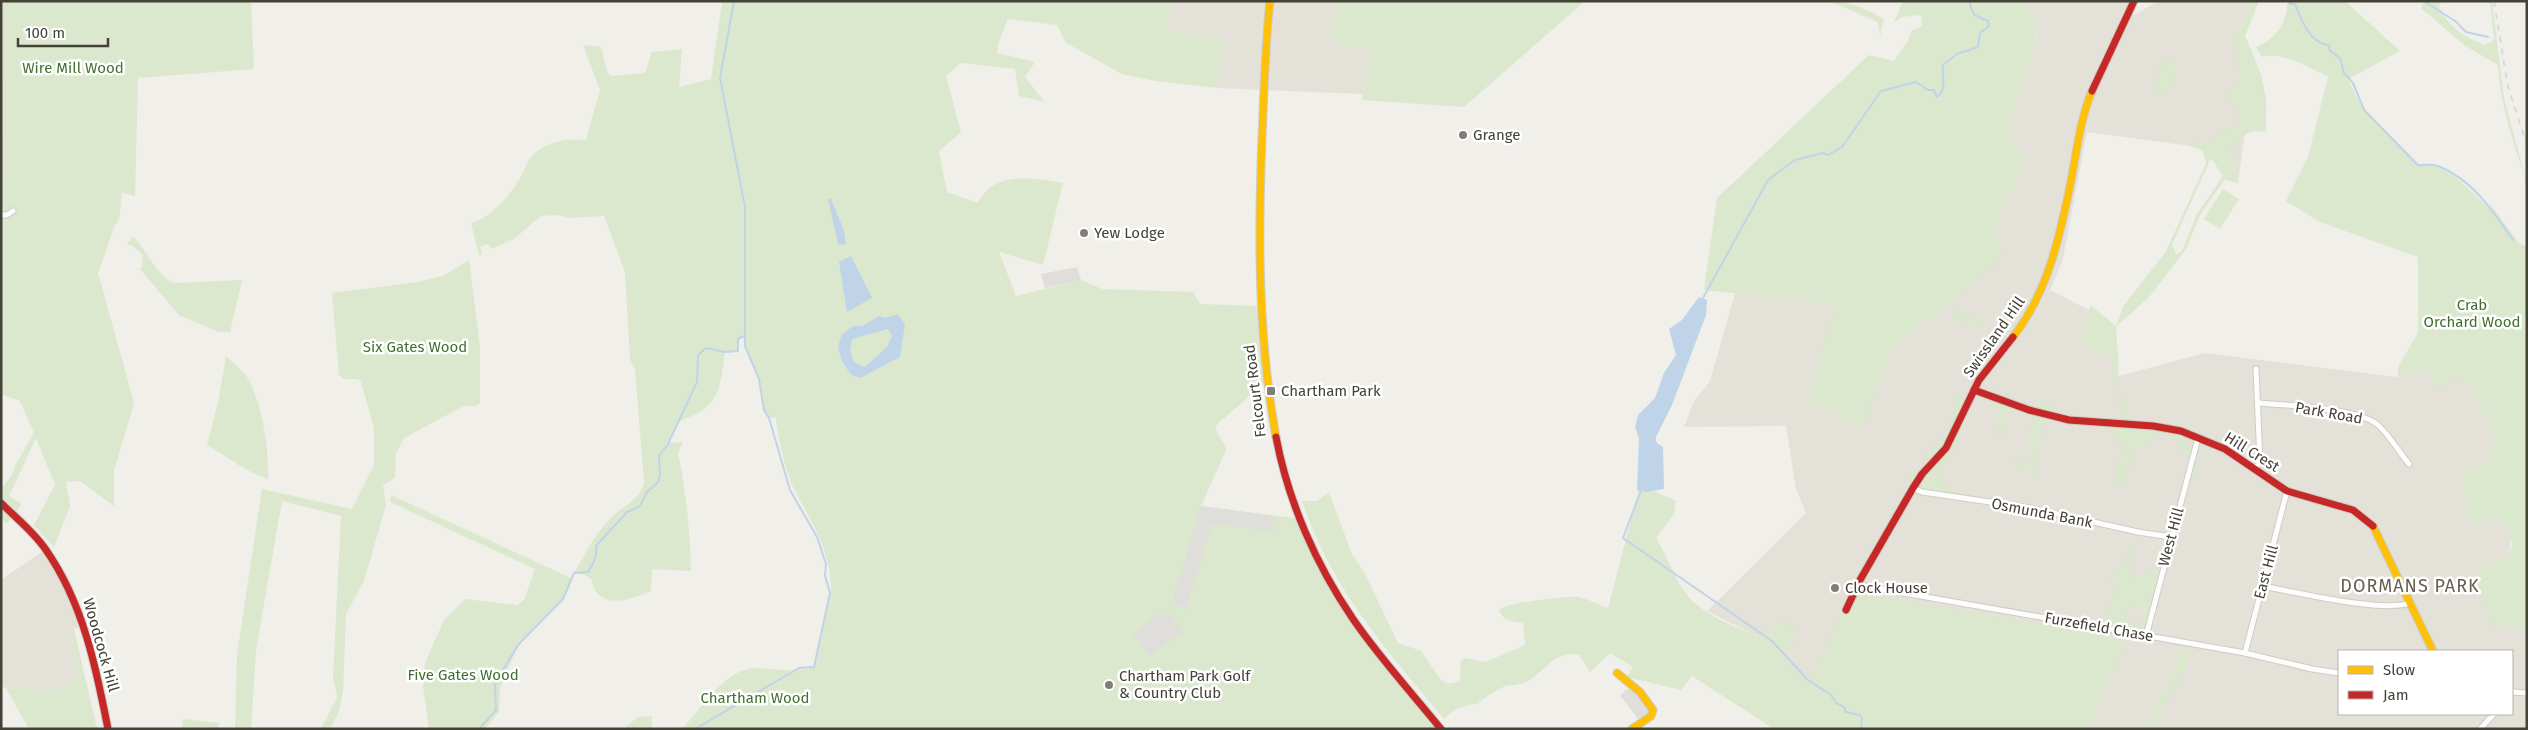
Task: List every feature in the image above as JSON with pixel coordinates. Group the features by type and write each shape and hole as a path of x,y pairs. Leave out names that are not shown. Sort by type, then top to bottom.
{"main road":[{"name":"Felcourt Road","path":"1270,1 1266,36 1259,256 1264,365 1276,445 1300,521 1329,582 1368,638 1441,729"},
{"name":"Swissland Hill","path":"1846,610 1858,585 1913,488 1922,474 1946,448 1974,390 2026,320 2038,298 2055,248 2071,181 2083,113 2095,83 2134,1"},
{"name":"Hill Crest","path":"1974,390 2029,410 2069,420 2153,426 2181,431 2225,449 2287,491 2353,510 2370,522 2377,530 2433,650"},
{"name":"Woodcock Hill","path":"1,503 46,549 74,598 101,690 108,729"},
{"path":"1617,673 1640,692 1653,710 1651,716 1632,729"}],"street":[{"path":"1,215 7,215 13,211"},
{"path":"2255,468 2260,462 2256,369"},
{"name":"Park Road","path":"2258,403 2308,407 2368,419 2378,425 2409,464"},
{"name":"West Hill","path":"2146,636 2198,438"},
{"name":"Osmunda Bank","path":"1913,488 1922,492 2031,508 2171,538"},
{"name":"East Hill","path":"2245,653 2287,491"},
{"name":"Furzefield Chase","path":"1858,585 2245,653 2312,669 2338,672"},
{"path":"2262,586 2364,604 2402,606 2410,603"},
{"path":"2513,693 2527,693"},
{"path":"2480,729 2493,715"}],"shaded area":[{"path":"1172,1 1338,1 1331,43 1370,48 1363,94 1217,88 1223,39 1166,31"},
{"path":"2021,1 2134,1 2129,13 2134,15 2158,1 2253,1 2239,32 2261,74 2266,98 2266,132 2254,130 2245,132 2238,183 2212,154 2191,146 2087,132 2063,259 2050,290 2089,310 2082,345 2110,355 2115,377 2205,353 2397,377 2433,369 2435,385 2464,375 2488,421 2495,441 2490,460 2468,468 2462,473 2468,523 2496,519 2507,528 2511,538 2510,552 2505,558 2478,570 2484,605 2493,627 2490,629 2497,625 2527,629 2527,729 2154,729 2169,695 2188,661 2183,649 2145,729 2087,729 2126,640 1809,684 1758,637 1707,611 1806,513 1796,489 1786,426 1684,427 1694,401 1710,381 1735,293 1838,304 1808,400 1861,428 1890,352 2000,258 1995,224 2025,161 2007,131 2039,29"},
{"path":"1077,267 1081,280 1045,288 1041,274"},
{"path":"1201,506 1273,516 1272,531 1212,524 1186,609 1172,602"},
{"path":"46,549 82,626 74,629 71,634 78,674 61,690 6,688 1,686 1,580"},
{"path":"1160,612 1164,617 1169,613 1183,631 1150,656 1133,634"},
{"path":"1631,686 1650,711 1638,719 1620,695"}],"green space":[{"name":"Wire Mill Wood","path":"3,1 251,1 254,69 138,78 135,196 122,193 119,220 115,225 98,273 134,403 114,471 114,506 80,481 66,482 70,506 54,547 34,525 55,485 36,438 9,496 22,504 7,523 1,518 1,489 12,475 16,464 34,433 20,401 1,394"},
{"name":"Chartham Park","path":"722,1 1172,1 1166,31 1223,39 1217,88 1156,81 1122,74 1066,43 1057,25 1008,19 998,44 997,53 1035,62 1025,77 1045,102 1019,96 1015,69 961,63 946,76 961,132 939,151 947,192 978,203 985,192 994,185 1004,181 1027,178 1063,183 1043,265 999,252 1016,296 1081,280 1102,289 1193,292 1200,304 1260,306 1266,382 1215,426 1227,448 1201,506 1300,519 1348,611 1441,729 682,729 715,691 735,674 757,668 793,670 814,667 831,589 828,562 824,549 788,473 782,454 776,418 769,418 764,410 759,379 748,353 744,337 738,339 738,351 725,352 719,387 711,403 703,410 680,421 668,443 683,442 678,453 687,511 691,571 652,569 651,591 624,600 617,601 604,598 595,590 591,578 574,573 603,526 637,496 644,482 635,369 630,360 625,272 604,216 570,218 557,215 541,216 514,239 491,249 488,244 480,246 482,254 479,256 471,223 486,216 500,205 517,183 530,158 537,151 557,142 586,140 600,90 583,45 601,47 607,72 611,76 645,73 652,52 682,49 679,87 711,79"},
{"path":"1338,1 1585,1 1464,107 1362,100 1370,49 1331,43"},
{"path":"1829,1 1844,2 1858,6 1884,19 1880,36 1878,22"},
{"path":"1903,1 2021,1 2039,28 2007,131 2025,161 1995,224 2001,258 1890,352 1862,428 1808,400 1837,304 1704,290 1717,198 1869,55 1894,61 1908,41 1911,31 1922,26 1921,15 1902,17 1894,22"},
{"path":"2253,1 2259,1 2245,36 2262,82 2266,132 2253,131 2245,134 2231,150 2238,183 2224,180 2200,215 2186,249 2150,296 2116,327 2119,369 2117,384 2133,428 2181,433 2201,463 2197,475 2186,472 2189,459 2172,435 2158,433 2148,443 2133,451 2120,489 2113,481 2123,447 2105,419 2123,420 2110,356 2082,345 2090,305 2116,326 2124,305 2165,253 2206,164 2203,151 2191,146 2197,141 2210,142 2219,132 2239,126 2237,105 2227,101 2228,90 2237,84 2239,70 2234,33 2239,32","holes":["2211,158 2223,176 2197,214 2182,251 2176,254 2172,245"]},
{"name":"Crab Orchard Wood","path":"2287,1 2345,1 2400,51 2348,79 2363,110 2418,165 2436,166 2456,177 2489,208 2491,205 2519,243 2527,247 2527,629 2497,625 2493,631 2490,629 2493,627 2482,600 2478,570 2504,558 2509,554 2512,543 2505,527 2496,519 2468,523 2462,473 2468,468 2490,460 2495,441 2488,421 2464,375 2436,389 2432,369 2397,377 2399,365 2418,333 2418,257 2320,222 2286,201 2308,157 2328,76 2287,58 2278,56 2262,57 2256,47 2269,40 2279,29 2287,9"},
{"path":"2424,1 2442,1 2439,7 2448,21 2464,35 2485,45 2494,40 2490,1 2492,1 2504,98 2527,184 2505,110 2498,65 2464,45 2421,8"},
{"path":"2163,59 2178,63 2169,94 2154,90"},
{"path":"2223,189 2239,199 2220,229 2204,219"},
{"path":"133,237 162,274 174,283 242,280 230,332 219,332 179,315 139,268 142,268 143,255 133,246 127,244"},
{"name":"Six Gates Wood","path":"469,260 480,347 480,403 476,406 464,406 404,438 396,453 395,478 383,485 386,505 364,581 346,614 343,692 338,714 330,729 321,729 337,697 333,678 341,516 282,501 256,650 251,729 235,729 237,655 262,489 352,509 374,465 374,428 361,382 358,379 343,379 339,375 332,293 418,282 443,276"},
{"path":"1956,308 1981,320 1976,330 1951,318"},
{"path":"226,356 246,375 255,393 264,430 268,479 245,468 207,445 218,403"},
{"path":"1968,395 1972,402 1954,448 1937,477 1953,491 1955,503 1945,501 1944,493 1910,486 1908,472 1925,475 1931,469 1925,455 1943,437 1952,422 1956,396"},
{"path":"1987,397 2020,410 2007,413 2006,432 1995,438 1999,410"},
{"path":"2037,402 2057,408 2041,427 2037,473 2009,465 2012,460 2029,464 2029,433"},
{"path":"1640,485 1676,501 1674,514 1656,538 1688,596 1712,615 1758,637 1774,631 1774,624 1784,621 1793,626 1797,643 1778,652 1809,684 1852,591 2127,640 2087,729 1774,729 1692,676 1681,690 1627,677 1633,667 1610,653 1590,672 1579,655 1570,654 1562,656 1526,682 1503,687 1478,704 1459,708 1444,719 1381,643 1345,591 1314,533 1302,501 1317,501 1329,492 1352,554 1364,572 1398,643 1421,651 1441,680 1450,683 1460,680 1461,661 1464,658 1486,662 1525,645 1523,623 1503,617 1499,610 1504,607 1537,600 1579,597 1608,608"},
{"name":"Five Gates Wood","path":"391,495 571,578 569,589 563,599 519,644 500,687 499,712 485,729 429,729 423,687 425,663 444,620 465,599 517,605 524,600 535,569 390,502"},
{"path":"2131,549 2135,553 2130,564 2128,577 2142,575 2163,566 2146,636 2103,628 2118,586 2110,583 2115,567 2123,567","holes":["2131,605 2144,607 2143,621 2138,627 2124,620 2125,614 2131,615"]},
{"path":"74,629 97,729 29,729 6,688 61,690 78,674 71,634"},
{"path":"2183,649 2191,650 2184,670 2154,729 2145,729"},
{"path":"652,716 652,729 623,729 638,717"},
{"path":"183,719 219,723 218,729 182,729"}],"water":[{"path":"828,199 831,199 844,230 846,244 838,244"},
{"path":"851,256 872,298 847,312 839,262"},
{"path":"1699,297 1707,300 1706,315 1672,405 1656,437 1656,442 1663,447 1664,489 1646,492 1637,490 1639,438 1635,427 1638,415 1655,398 1664,373 1676,355 1669,329 1682,320"},
{"path":"898,314 905,324 900,357 860,378 851,375 842,361 838,347 842,334 853,326 862,326 879,316 885,318","holes":["888,329 892,336 887,347 865,367 854,362 850,351 852,339"]}],"waterway":[{"path":"695,729 799,668 814,667 830,593 825,576 826,564 817,537 790,490 769,418 764,410 759,379 745,346 745,207 720,78 734,1"},
{"path":"1703,298 1768,180 1795,160 1823,153 1828,155 1842,147 1881,91 1916,82 1928,90 1934,90 1937,97 1940,94 1943,86 1943,65 1957,54 1978,47 1980,33 1989,26 1988,21 1974,15 1970,5 1971,1"},
{"path":"2289,1 2290,4 2295,4 2311,36 2322,44 2329,45 2330,51 2340,58 2344,73 2353,83 2364,110 2418,165 2438,166 2471,187 2489,207 2513,240"},
{"path":"2424,1 2455,21 2466,32 2488,37"},
{"path":"479,729 496,710 495,685 519,644 563,599 574,573 588,572 595,559 596,546 627,512 640,506 647,492 658,482 660,475 659,456 668,444 697,382 698,355 706,348 725,352 738,351 738,339 744,336"},
{"path":"1642,488 1623,538 1772,641 1808,680 1831,695 1836,703 1844,707 1846,712 1860,715 1862,718 1861,729"}],"railway":[{"path":"2494,1 2508,87 2527,145"}],"traffic: slow":[{"path":"1270,1 1263,104 1260,250 1266,362 1276,437"},
{"path":"2013,337 2035,301 2051,263 2067,202 2082,124 2092,91"},
{"path":"2373,526 2433,650"},
{"path":"1617,673 1640,692 1653,710 1651,716 1632,729"}],"traffic: jam":[{"path":"2092,91 2134,1"},
{"path":"1846,610 1860,580 1913,488 1922,474 1946,448 1979,380 2013,337"},
{"path":"1974,390 2029,410 2069,420 2153,426 2181,431 2225,449 2287,491 2353,510 2373,526"},
{"path":"1276,437 1281,461 1296,508 1305,532 1327,577 1363,633 1441,729"},
{"path":"1,503 41,543 59,570 70,592 93,659 108,729"}],"place":[{"name":"Grange","path":"1463,135"},
{"name":"Yew Lodge","path":"1084,233"},
{"name":"Chartham Park","path":"1271,391"},
{"name":"Clock House","path":"1835,588"},
{"name":"Chartham Park Golf & Country Club","path":"1109,685"}],"district":[{"name":"DORMANS PARK","path":"2410,586"}],"park label":[{"name":"Chartham Wood","path":"755,698"}]}
